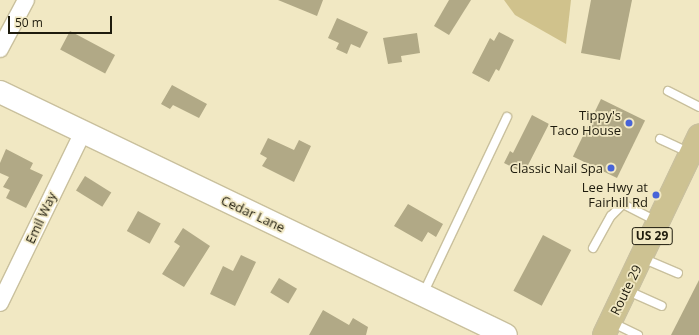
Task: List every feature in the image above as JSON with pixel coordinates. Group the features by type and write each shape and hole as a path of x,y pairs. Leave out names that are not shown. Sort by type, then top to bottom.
{"main road":[{"name":"Cedar Lane","path":"0,92 506,335"},
{"name":"Route 29","path":"607,328 642,258 695,145"}],"street":[{"path":"0,49 26,0"},
{"name":"Emil Way","path":"0,303 83,132"}],"lane":[{"path":"668,91 699,107"},
{"path":"423,295 507,117"},
{"path":"660,139 695,145"},
{"path":"593,248 611,216 623,204 659,222"},
{"path":"642,258 678,274"},
{"path":"626,290 662,306"},
{"path":"607,328 638,335"}],"shaded area":[{"path":"504,0 571,0 566,44 515,15"}],"building":[{"path":"278,0 323,0 317,16"},
{"path":"449,0 471,0 449,35 434,26"},
{"path":"591,0 632,0 620,60 581,53"},
{"path":"337,18 368,32 360,48 351,44 347,54 336,49 339,43 328,38"},
{"path":"70,31 115,55 105,73 60,50"},
{"path":"499,32 514,40 499,71 496,69 489,82 472,73 490,38 494,41"},
{"path":"417,33 420,53 401,56 402,62 388,64 383,38"},
{"path":"172,85 207,104 199,118 173,105 170,109 161,104"},
{"path":"601,99 645,120 617,178 573,157"},
{"path":"532,115 549,124 524,173 504,163 510,151 513,153"},
{"path":"268,138 294,150 299,140 311,146 294,182 262,166 267,158 260,154"},
{"path":"6,149 33,163 30,169 43,175 26,208 6,198 10,190 3,187 9,177 0,173 0,163"},
{"path":"85,176 111,192 102,207 76,190"},
{"path":"408,204 443,224 436,237 428,232 422,242 394,226"},
{"path":"138,211 161,224 150,244 127,231"},
{"path":"183,228 210,246 184,287 162,274 180,246 174,242"},
{"path":"543,235 571,250 542,306 513,291"},
{"path":"241,255 256,262 235,306 210,294 223,266 233,271"},
{"path":"279,278 297,289 288,303 270,293"},
{"path":"699,280 699,335 671,335"},
{"path":"323,310 349,325 353,318 368,327 366,335 309,335"}],"place":[{"name":"Tippy's Taco House","path":"629,123"},
{"name":"Classic Nail Spa","path":"611,168"},
{"name":"Lee Hwy at Fairhill Rd","path":"656,195"}]}
